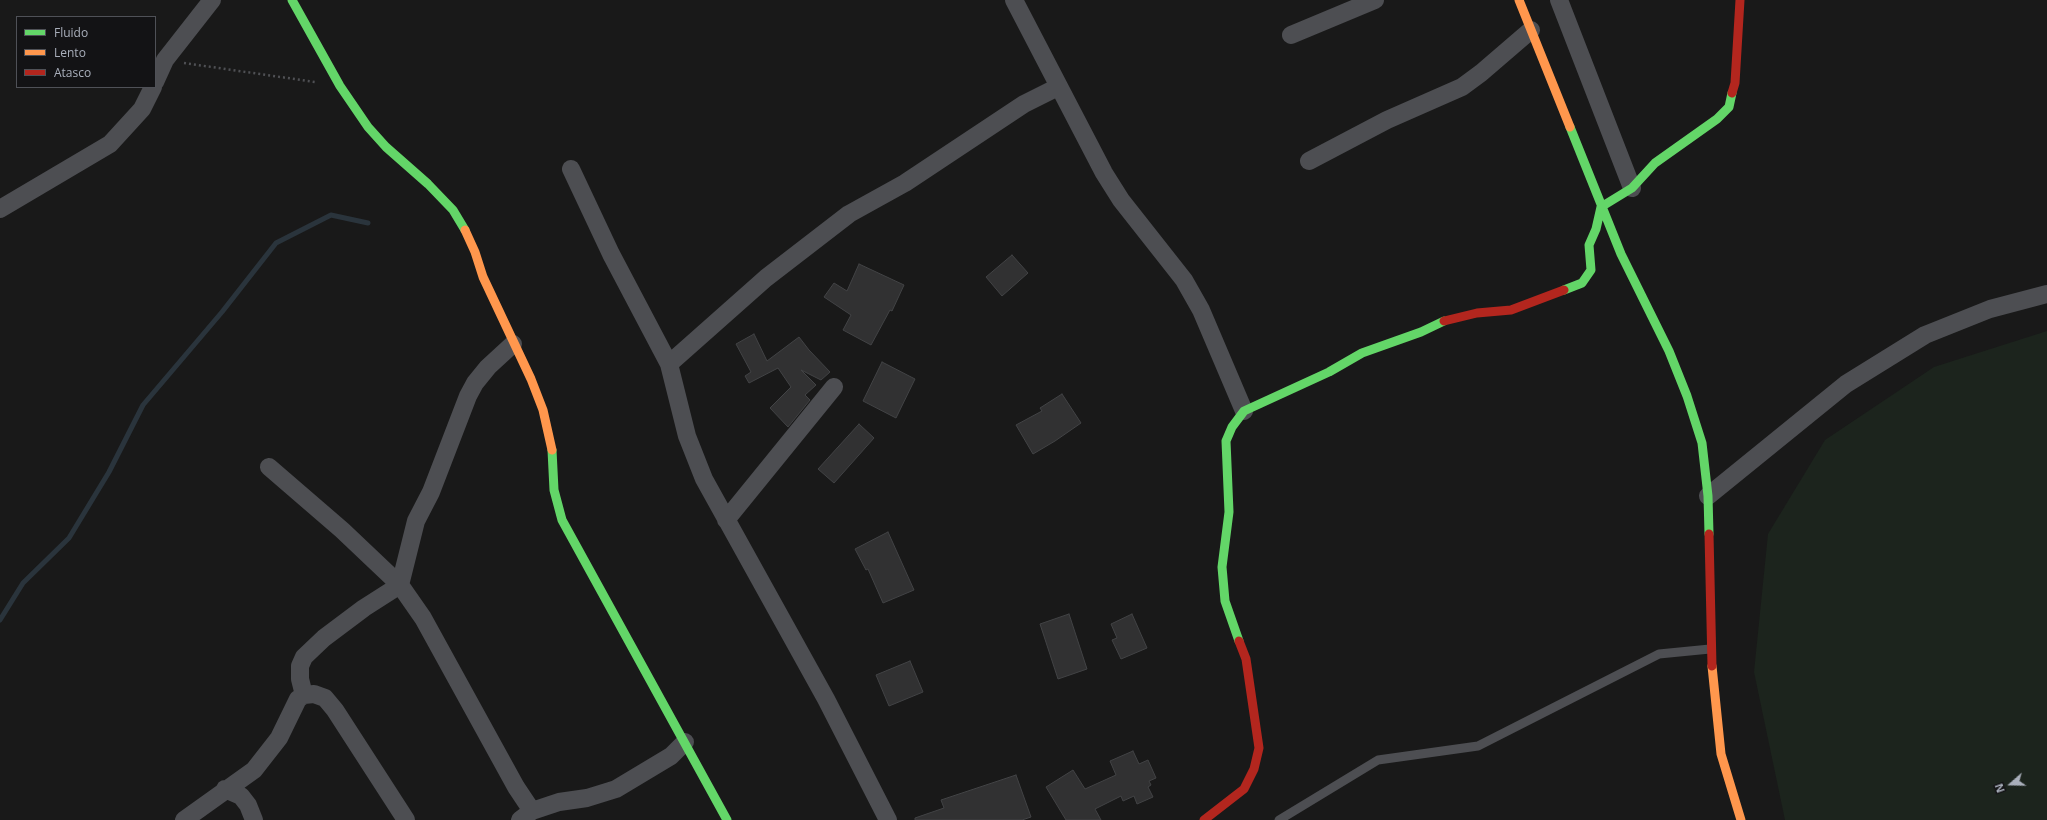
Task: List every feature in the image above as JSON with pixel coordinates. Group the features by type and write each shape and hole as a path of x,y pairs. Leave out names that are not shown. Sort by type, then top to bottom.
{"street":[{"path":"156,80 165,60 212,0"},
{"path":"292,0 340,86 368,126 386,147 428,184 461,220 513,344 531,379 543,410 552,452 554,490 562,520 727,820"},
{"path":"1014,0 1104,173 1121,200 1184,280 1201,310 1244,411"},
{"path":"1291,35 1375,0"},
{"path":"1519,0 1621,254 1669,351 1687,396 1702,443 1708,496 1710,649 1721,754 1741,820"},
{"path":"1559,0 1632,188"},
{"path":"1204,820 1244,789 1254,769 1259,748 1246,660 1225,601 1222,567 1229,512 1226,441 1232,427 1244,411 1329,372 1362,353 1421,332 1442,321 1478,313 1511,310 1582,283 1591,270 1589,245 1602,207 1632,188 1656,163 1717,119 1729,107 1735,83 1740,0"},
{"path":"1309,161 1387,120 1462,87 1481,73 1531,30"},
{"path":"669,364 766,278 849,214 905,183 1024,104 1058,87"},
{"path":"0,209 110,144 142,109 152,88"},
{"path":"571,169 610,254 669,364 687,436 704,479 826,699 888,820"},
{"path":"1708,496 1846,384 1925,335 1990,309 2047,294"},
{"path":"304,695 300,679 300,666 304,657 324,638 364,608 400,585 416,521 431,492 468,396 475,383 488,367 513,344"},
{"path":"726,520 834,387"},
{"path":"269,467 342,530 400,585 423,618 516,787 526,816 559,802 587,798 616,789 671,756 685,742"},
{"path":"184,820 225,789 254,770 279,738 294,705 304,695 314,694 325,698 330,704 406,820"},
{"path":"225,789 241,796 248,805 254,820"}],"lane":[{"path":"1279,820 1378,760 1478,746 1659,654 1710,649"}],"path":[{"path":"165,60 340,86"}],"shaded area":[{"path":"2047,331 2047,820 1785,820 1754,672 1768,534 1825,440 1934,367"}],"building":[{"path":"1012,255 1028,273 1002,296 986,277"},
{"path":"859,264 904,285 892,311 890,310 871,345 843,330 851,315 824,297 834,283 847,291"},
{"path":"754,334 767,361 799,337 830,372 821,380 801,370 816,385 805,395 810,400 788,427 770,408 791,387 778,368 749,383 745,376 751,372 736,344"},
{"path":"882,362 915,379 896,418 863,401"},
{"path":"1062,394 1081,423 1033,454 1016,425 1042,411 1040,408"},
{"path":"859,424 874,438 834,483 818,469"},
{"path":"888,532 914,590 883,603 868,569 866,570 855,549"},
{"path":"1069,614 1087,669 1058,679 1040,624"},
{"path":"1132,614 1147,648 1121,659 1112,640 1117,638 1111,624"},
{"path":"910,661 923,692 889,706 876,675"},
{"path":"1133,751 1139,764 1148,760 1156,778 1149,781 1151,785 1148,787 1153,797 1137,804 1134,796 1123,801 1121,796 1095,809 1101,820 1066,820 1046,787 1073,770 1085,789 1116,775 1110,761"},
{"path":"1016,775 1031,817 1022,820 915,820 915,818 944,808 941,800"}],"waterway":[{"path":"0,620 23,583 69,538 109,472 143,405 222,312 276,243 331,215 368,223"}],"traffic: fast":[{"path":"292,0 340,86 368,127 386,147 428,184 453,210 465,230"},
{"path":"1564,290 1582,283 1591,270 1589,245 1596,229 1601,207 1632,188 1655,163 1717,119 1729,107 1732,93"},
{"path":"1570,127 1621,254 1669,351 1687,396 1702,443 1708,496 1709,534"},
{"path":"1239,641 1225,601 1222,567 1229,512 1226,441 1232,427 1244,411 1329,372 1362,353 1421,332 1444,321"},
{"path":"552,450 554,490 562,520 727,820"}],"traffic: slow":[{"path":"1519,0 1570,127"},
{"path":"465,230 475,252 483,277 531,379 543,410 552,450"},
{"path":"1712,666 1721,754 1741,820"}],"traffic: jam":[{"path":"1732,93 1735,83 1740,0"},
{"path":"1444,321 1477,313 1511,310 1564,290"},
{"path":"1709,534 1712,666"},
{"path":"1204,820 1244,789 1254,769 1259,748 1246,659 1239,641"}]}
